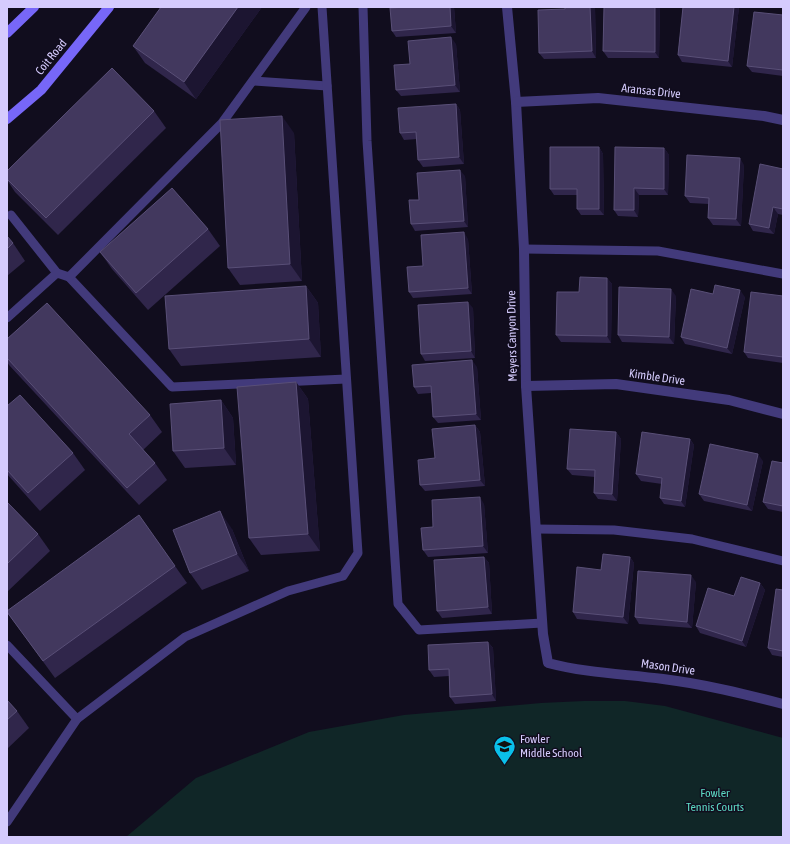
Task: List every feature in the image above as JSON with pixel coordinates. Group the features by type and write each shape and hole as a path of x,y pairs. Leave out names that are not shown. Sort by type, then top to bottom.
{"main road":[{"path":"7,33 34,7"},
{"name":"Coit Road","path":"7,118 41,90 110,7"}],"street":[{"name":"Meyers Canyon Drive","path":"507,7 516,102 524,249 526,386 542,623 548,664"},
{"name":"Aransas Drive","path":"516,102 598,98 764,116 783,120"},
{"name":"Kimble Drive","path":"526,386 616,384 729,400 783,414"},
{"name":"Mason Drive","path":"548,664 571,669 665,679 726,690 783,704"}],"lane":[{"path":"68,278 222,123 306,7"},
{"path":"7,822 77,719 185,637 288,591 342,576 358,554 322,7"},
{"path":"363,7 367,140 398,604 419,630 542,623"},
{"path":"253,81 327,86"},
{"path":"11,215 57,273 68,278 172,387 346,379"},
{"path":"524,249 658,251 783,274"},
{"path":"7,318 57,273"},
{"path":"536,529 614,530 692,539 783,561"},
{"path":"7,645 77,719"}],"green space":[{"name":"Fowler Middle School","path":"625,701 665,706 783,738 783,837 126,837 196,778 309,732 404,715 541,703"}],"building":[{"path":"161,7 238,7 184,82 133,46"},
{"path":"450,7 451,26 392,31 390,8"},
{"path":"565,7 590,7 592,51 539,53 538,10 565,9"},
{"path":"604,7 655,7 655,52 603,51"},
{"path":"683,7 734,7 728,61 678,55"},
{"path":"754,12 783,15 783,70 747,66"},
{"path":"451,37 455,85 396,90 394,65 410,64 408,41"},
{"path":"112,68 154,111 46,218 7,179 7,171"},
{"path":"456,104 459,157 418,160 416,132 400,133 398,108"},
{"path":"282,116 290,264 228,268 220,120"},
{"path":"550,147 599,147 599,209 577,209 577,189 550,189"},
{"path":"615,147 664,148 664,189 634,188 634,210 614,210"},
{"path":"687,155 740,158 736,219 708,218 709,198 685,196"},
{"path":"760,164 783,169 783,209 773,207 769,228 749,224"},
{"path":"460,170 464,221 411,224 409,200 419,200 417,173"},
{"path":"172,188 208,229 136,293 100,252"},
{"path":"464,232 468,288 409,292 407,267 423,266 421,235"},
{"path":"7,236 13,243 7,249"},
{"path":"580,277 607,278 607,336 556,335 557,292 579,292"},
{"path":"715,285 740,290 727,348 681,337 691,289 713,294"},
{"path":"306,286 309,339 169,349 165,296"},
{"path":"619,287 671,289 669,337 618,335"},
{"path":"751,292 783,296 783,357 744,352"},
{"path":"468,302 471,351 421,354 418,305"},
{"path":"47,303 150,415 129,434 155,463 127,488 7,358 7,339"},
{"path":"472,360 476,414 433,417 431,386 414,387 412,365"},
{"path":"296,382 308,534 249,538 237,387"},
{"path":"20,395 73,453 28,493 7,470 7,406"},
{"path":"221,400 224,448 173,451 170,404"},
{"path":"475,425 480,480 420,485 418,460 435,458 432,429"},
{"path":"570,429 616,432 612,494 594,493 595,470 567,469"},
{"path":"642,432 690,439 681,501 660,498 662,478 636,474"},
{"path":"710,444 758,454 747,505 699,494"},
{"path":"772,461 783,463 783,506 763,502"},
{"path":"480,497 483,546 423,550 421,528 433,527 432,500"},
{"path":"7,502 38,534 7,564"},
{"path":"220,511 237,554 190,573 173,530"},
{"path":"139,515 175,566 43,661 7,611"},
{"path":"603,554 630,557 623,617 573,612 577,567 601,570"},
{"path":"484,557 488,607 437,611 434,560"},
{"path":"638,571 691,575 687,622 635,617"},
{"path":"741,577 760,583 742,641 696,626 708,588 734,596"},
{"path":"776,589 783,590 783,651 768,648"},
{"path":"488,642 492,694 450,697 449,669 429,670 428,645"},
{"path":"7,700 17,711 7,720"}],"place":[{"name":"Fowler Middle School","path":"504,766"}],"park label":[{"name":"Fowler Tennis Courts","path":"715,800"}]}
